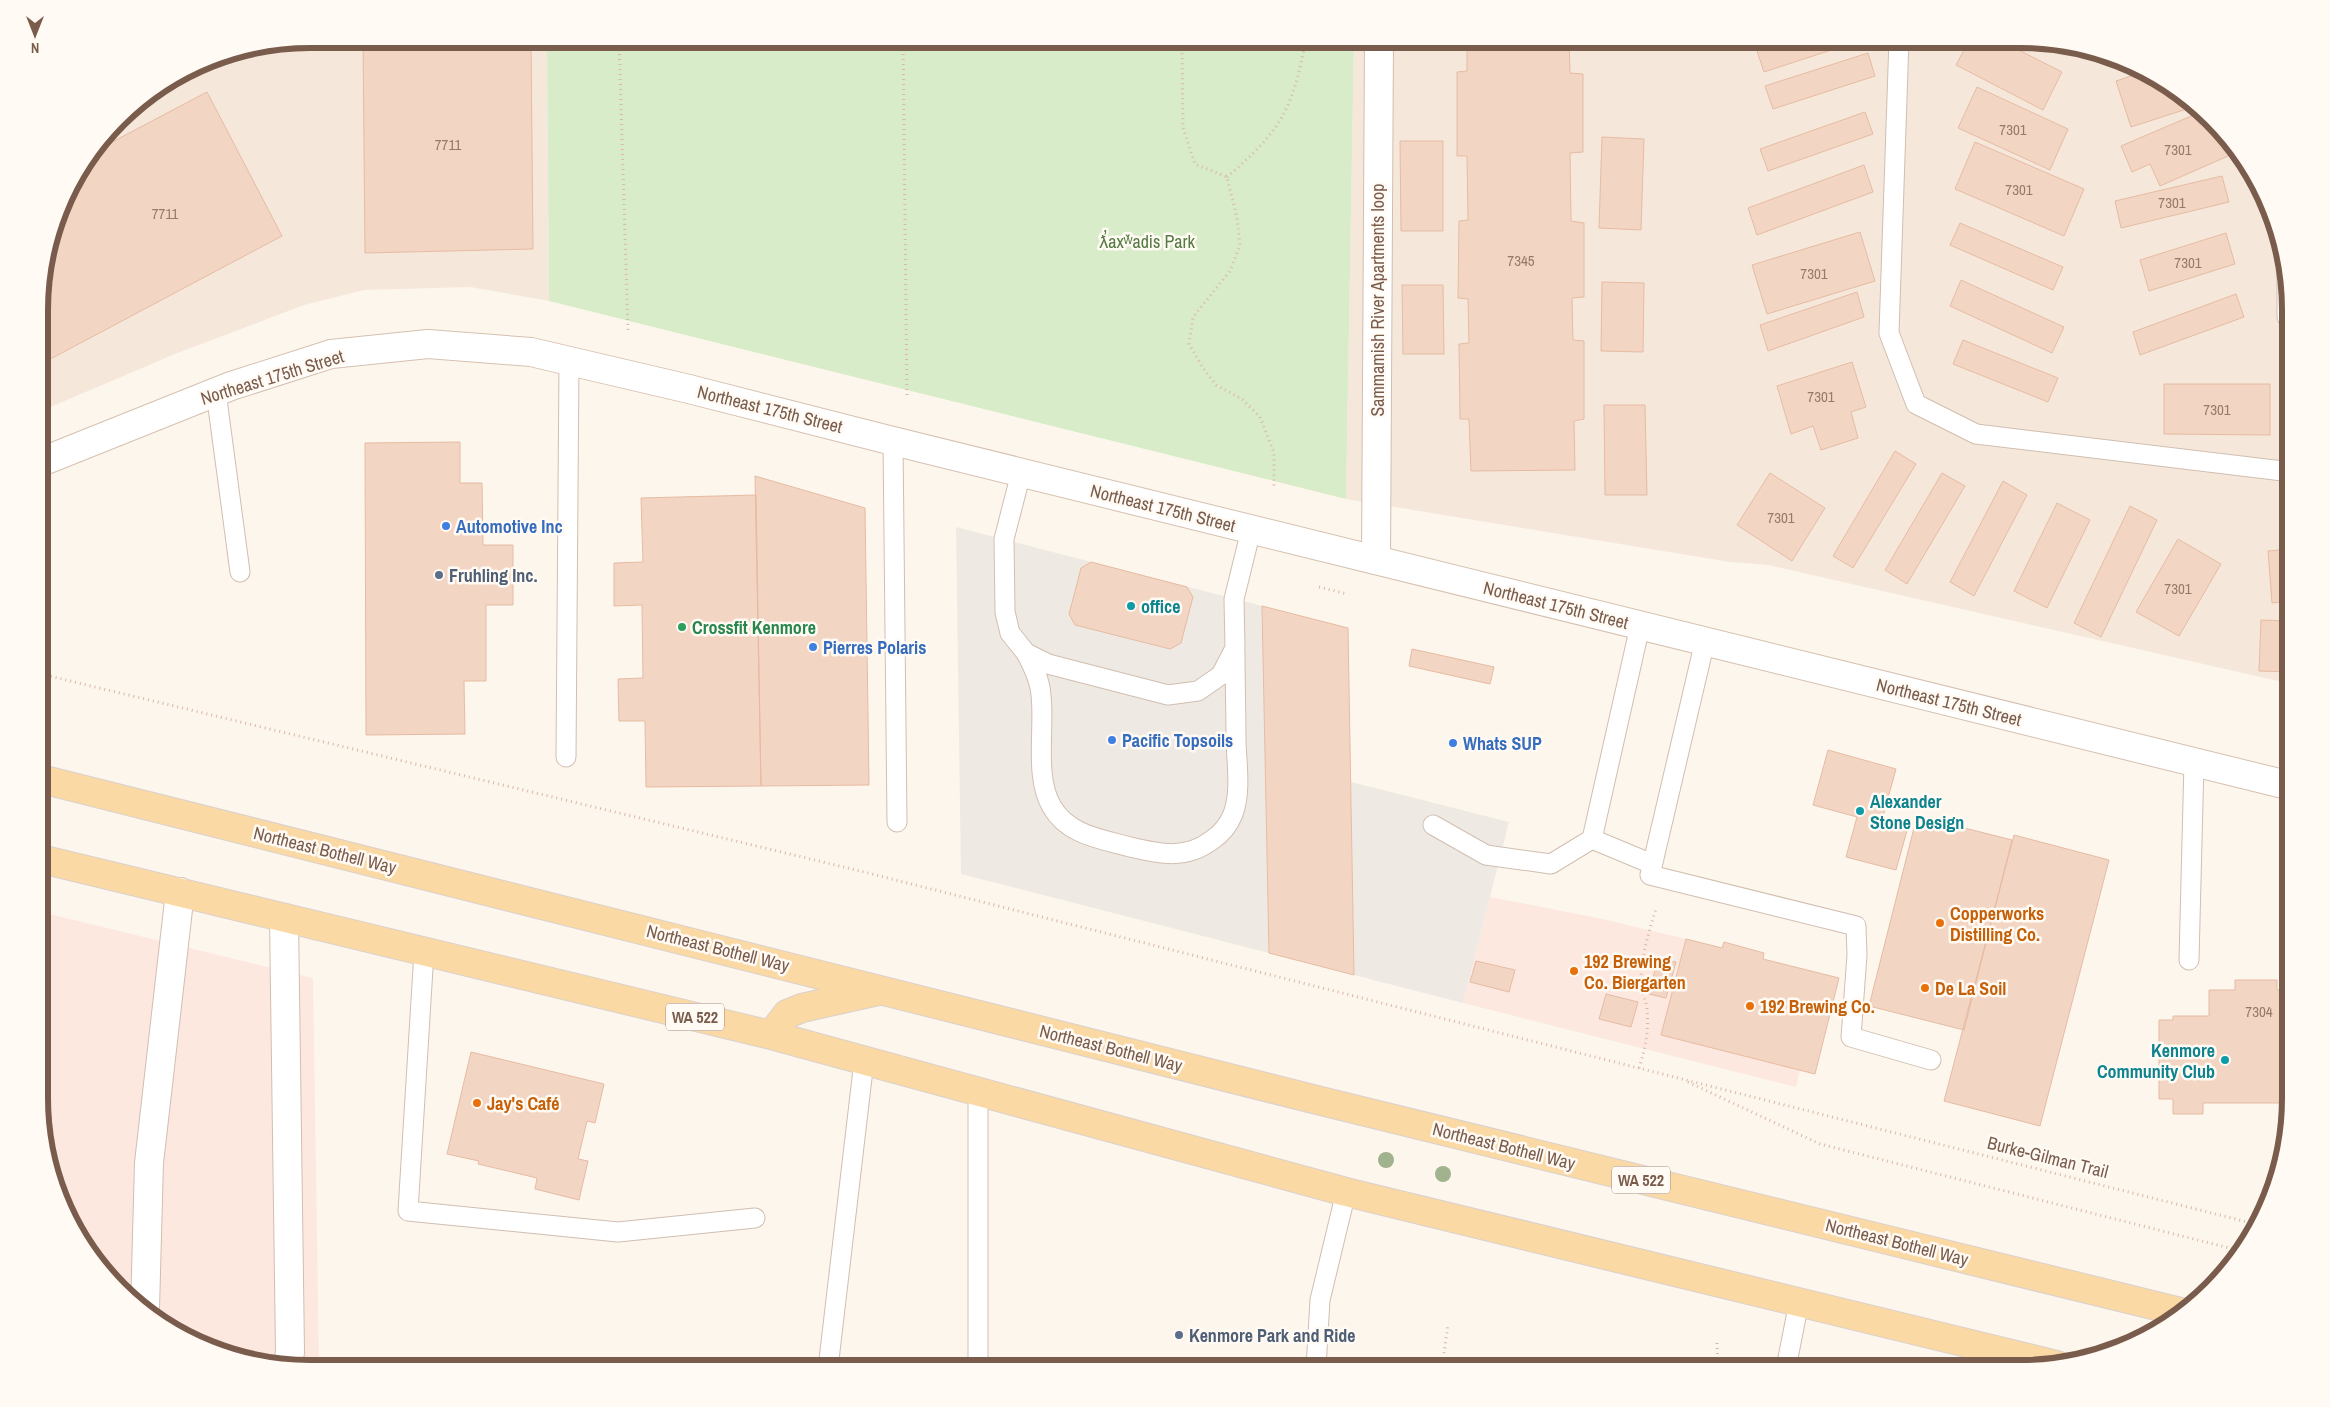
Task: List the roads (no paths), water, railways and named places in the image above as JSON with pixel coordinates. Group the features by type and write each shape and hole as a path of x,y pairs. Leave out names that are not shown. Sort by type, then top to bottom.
{"main road":[{"name":"Northeast Bothell Way","path":"48,781 1325,1102 2173,1310"},
{"name":"WA 522","path":"48,861 771,1035 1346,1192 1799,1302 2025,1360"},
{"path":"771,1035 786,1014 802,1008 884,990"}],"street":[{"name":"Sammamish River Apartments loop","path":"1376,560 1379,48"},
{"name":"Northeast 175th Street","path":"48,459 216,392 331,354 428,344 531,352 2282,784"},
{"path":"145,1301 149,1163 180,892"},
{"path":"284,918 290,1251 289,1359"}],"lane":[{"path":"1899,48 1889,333 1916,404 1976,434 2282,471"},
{"path":"566,757 570,361"},
{"path":"216,392 240,572"},
{"path":"893,441 896,822"},
{"path":"1021,473 1004,539 1005,612 1010,633 1026,653 1035,671 1041,694 1042,776 1045,792 1052,807 1062,821 1076,831 1091,837 1157,854 1180,855 1202,848 1221,834 1233,814 1237,790 1234,599 1251,530"},
{"path":"1433,824 1486,855 1551,864 1592,839 1640,626"},
{"path":"1658,871 1705,642"},
{"path":"1026,653 1048,664 1168,695 1198,691 1221,675 1235,648"},
{"path":"2189,960 2194,762"},
{"path":"1592,839 1658,871 1856,926 1858,955 1851,1038 1932,1060"},
{"path":"424,952 408,1211 618,1232 755,1218"},
{"path":"829,1360 864,1061"},
{"path":"978,1092 978,1360"},
{"path":"1316,1360 1320,1300 1346,1192"},
{"path":"1788,1360 1799,1302"}],"place":[{"name":"Automotive Inc","path":"446,526"},
{"name":"Fruhling Inc.","path":"439,575"},
{"name":"office","path":"1131,606"},
{"name":"Crossfit Kenmore","path":"682,627"},
{"name":"Pierres Polaris","path":"813,647"},
{"name":"Pacific Topsoils","path":"1112,740"},
{"name":"Whats SUP","path":"1453,743"},
{"name":"Alexander Stone Design","path":"1860,811"},
{"name":"Copperworks Distilling Co.","path":"1940,923"},
{"name":"192 Brewing Co. Biergarten","path":"1574,971"},
{"name":"De La Soil","path":"1925,988"},
{"name":"192 Brewing Co.","path":"1750,1006"},
{"name":"Kenmore Community Club","path":"2225,1060"},
{"name":"Jay's Café","path":"477,1103"},
{"name":"Kenmore Park and Ride","path":"1179,1335"}],"park label":[{"name":"ƛ̕ax̌ʷadis Park","path":"1147,241"}]}
